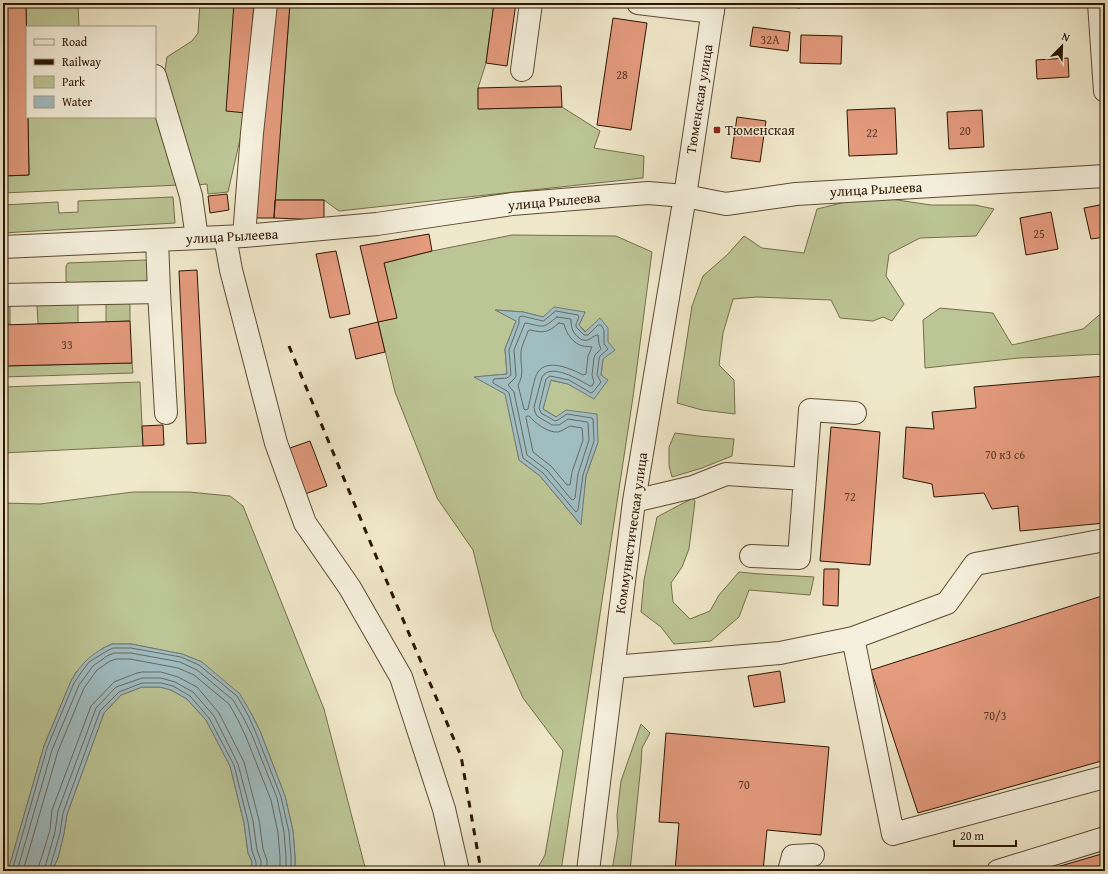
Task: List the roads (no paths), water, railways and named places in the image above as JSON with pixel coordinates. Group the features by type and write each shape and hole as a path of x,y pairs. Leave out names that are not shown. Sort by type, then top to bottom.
{"street":[{"path":"266,3 252,133 234,237 231,270 276,443 302,516 305,523 350,588 401,677 444,809 458,871"},
{"path":"522,70 531,3"},
{"path":"638,3 713,7"},
{"path":"1098,3 1105,91"},
{"name":"Тюменская улица","path":"685,196 713,7"},
{"path":"156,79 191,196 197,238"},
{"name":"улица Рылеева","path":"3,247 234,237 377,224 512,204 648,193 685,196 726,204 796,194 1105,176"},
{"name":"Коммунистическая улица","path":"588,871 634,501 685,196"},
{"path":"157,240 166,413"},
{"path":"3,296 159,292"},
{"path":"752,556 799,558 810,410 855,413"},
{"path":"634,501 693,487 726,474 805,478"},
{"path":"613,667 780,653 853,638 947,603 975,564 1105,540"},
{"path":"853,638 893,834 1105,777"},
{"path":"998,871 1105,838"},
{"path":"789,871 794,856 813,855"}],"water":[{"path":"554,307 585,312 579,325 585,332 600,318 608,328 608,342 615,350 603,359 601,375 608,380 594,399 568,384 551,380 543,409 556,417 566,410 597,414 598,442 586,476 581,525 540,476 519,460 505,394 474,377 507,374 505,349 516,321 495,310 523,312 543,317"},
{"path":"112,644 131,644 182,654 202,662 240,694 260,731 285,796 293,831 295,871 252,871 252,862 248,853 244,823 230,766 206,720 187,699 171,690 160,687 142,687 121,695 104,713 67,814 58,858 52,871 8,871 44,746 71,681 79,668 88,659"}],"railway":[{"path":"289,346 461,756 481,871"}],"place":[{"name":"Тюменская","path":"717,130"}]}
